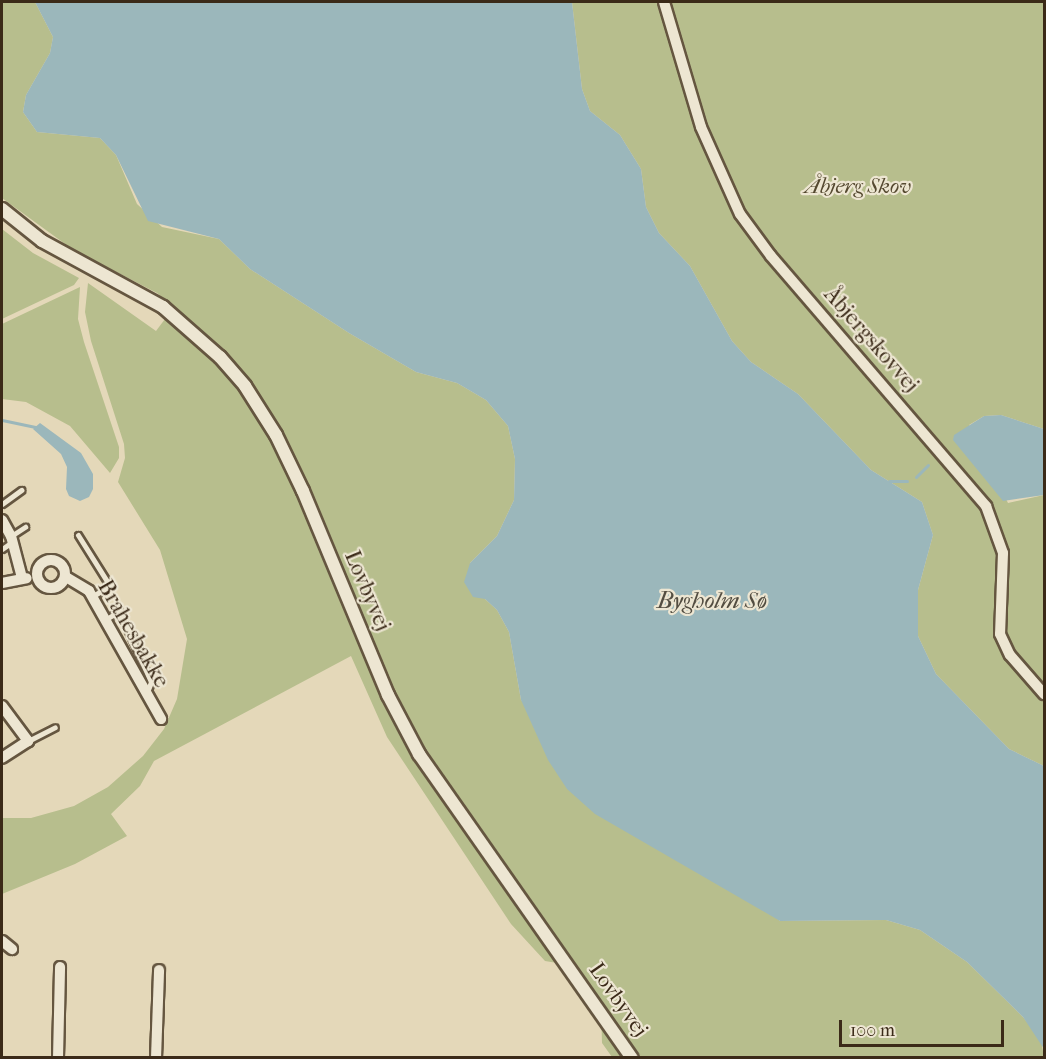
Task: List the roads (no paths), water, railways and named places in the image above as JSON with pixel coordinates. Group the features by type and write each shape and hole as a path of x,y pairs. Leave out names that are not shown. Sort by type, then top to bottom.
{"street":[{"name":"Åbjergskovvej","path":"664,2 701,128 740,214 771,256 986,506 1003,553 1000,634 1010,655 1044,694"},
{"name":"Lovbyvej","path":"2,209 42,241 163,308 213,350 245,386 276,435 388,695 419,754 632,1058"},
{"path":"2,520 12,539 22,578"},
{"name":"Brahesbakke","path":"37,578 39,567 53,560 64,568 66,578"},
{"name":"Brahesbakke","path":"2,583 22,578 37,578 49,589 59,586 66,578"},
{"name":"Brahesbakke","path":"66,578 84,585 93,596 160,719"},
{"path":"2,706 28,741 2,758"},
{"path":"2,941 12,949"},
{"path":"58,1058 60,967"},
{"path":"156,1058 159,970"}],"lane":[{"path":"2,504 21,490"},
{"path":"2,549 25,527"},
{"path":"78,535 110,586 93,596"},
{"path":"105,620 119,611 151,682 146,695"},
{"path":"28,741 55,727"}],"water":[{"name":"Bygholm Sø","path":"35,2 572,2 582,89 590,111 620,135 641,169 646,207 659,233 690,266 732,341 751,362 798,394 871,470 922,502 933,535 918,590 918,636 936,674 1009,749 1044,766 1044,1049 1023,1017 967,962 920,930 886,920 780,921 595,814 567,789 548,760 521,700 509,632 497,610 485,599 473,597 464,582 470,563 497,536 514,500 515,459 508,426 486,400 457,383 416,372 349,333 250,269 219,239 148,221 116,155 100,138 37,132 23,112 26,95 50,53 53,37"},
{"path":"1001,415 1044,429 1044,495 1003,501 953,440 954,435 984,416"},
{"path":"40,423 81,453 93,474 93,489 89,497 80,501 69,496 66,489 67,467 61,454 33,429"}],"waterway":[{"path":"2,420 35,427"},
{"path":"916,477 928,465"},
{"path":"889,481 907,481"}],"park label":[{"name":"Åbjerg Skov","path":"858,187"}]}
